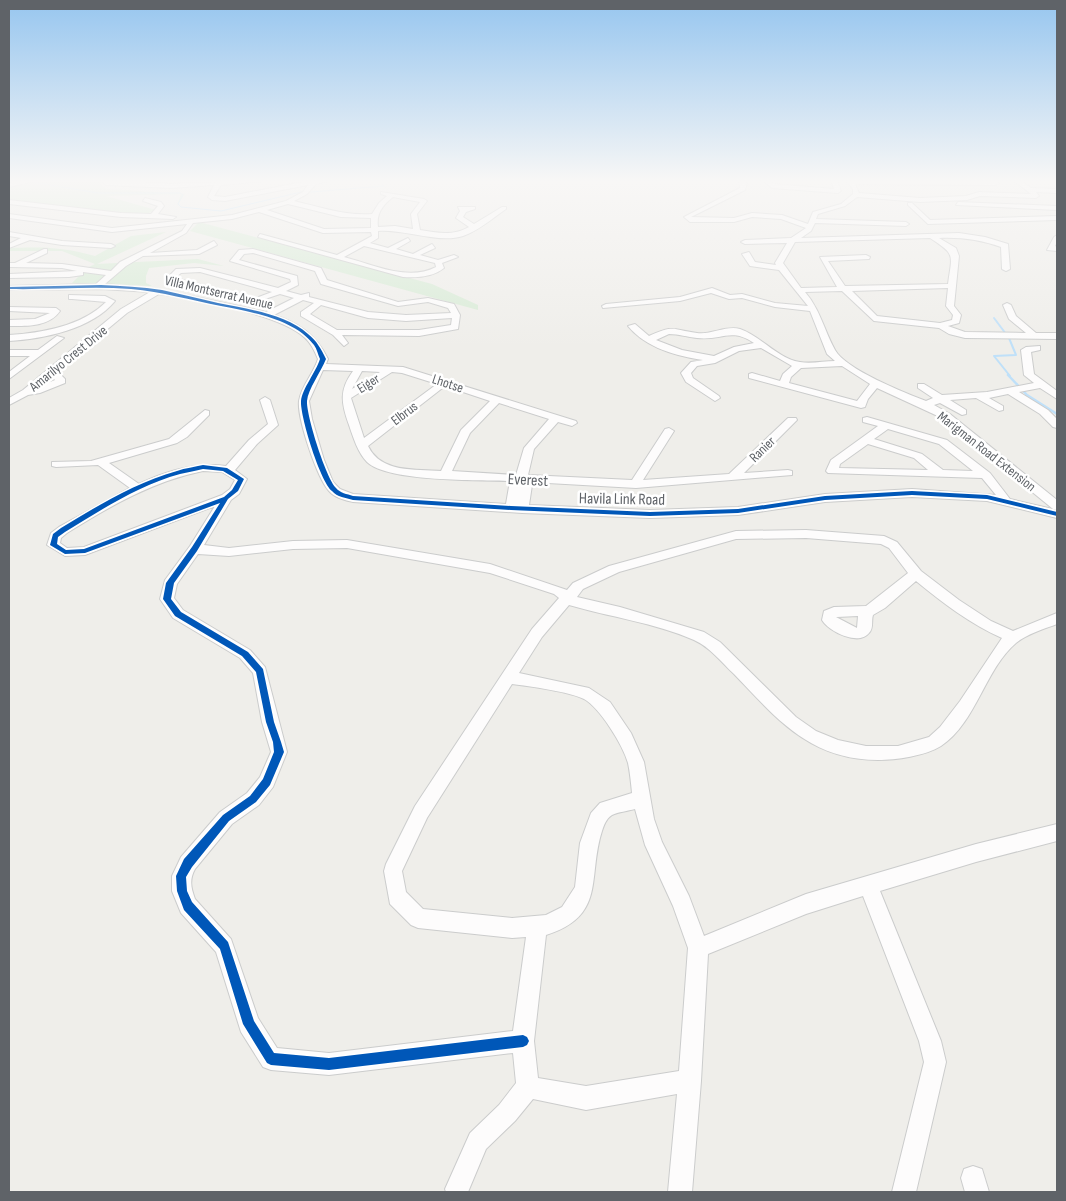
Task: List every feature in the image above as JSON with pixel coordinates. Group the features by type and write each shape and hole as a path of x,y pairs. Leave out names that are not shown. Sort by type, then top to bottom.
{"street":[{"path":"29,236 47,240 111,246"},
{"path":"10,251 29,236"},
{"path":"73,251 101,236"},
{"path":"98,287 123,264 176,236"},
{"path":"260,236 410,275 435,271 440,268 438,262"},
{"path":"338,257 365,244 376,236"},
{"path":"782,268 779,263 781,256 798,236"},
{"path":"745,242 931,236"},
{"path":"932,236 953,250 954,256 950,306 957,315 956,321 941,326"},
{"path":"966,236 985,239 1005,246 1006,269"},
{"path":"1057,237 1050,248 1057,249"},
{"path":"31,247 47,240"},
{"path":"389,250 408,240"},
{"path":"141,255 199,252 214,243"},
{"path":"365,244 438,262 454,257"},
{"path":"414,256 432,246"},
{"path":"12,266 44,251"},
{"path":"336,333 348,330 408,333 447,330 456,327 456,315 451,306 437,301 428,300 398,304 362,296 345,287 324,282 318,270 253,251 242,252 234,261 294,278 295,283 280,290 256,300 171,278 180,272 200,270 280,290 320,302 384,317 456,315"},
{"path":"746,254 752,264 782,268"},
{"path":"866,257 822,259 842,288 878,320 941,326 952,332 965,335 1032,334 1057,336"},
{"path":"40,275 62,258"},
{"path":"12,266 75,267 88,271 112,273"},
{"name":"Marigman Road Extension","path":"782,268 814,309 832,354 876,383 926,405 955,422 1057,506"},
{"path":"9,276 69,275 88,271"},
{"path":"320,288 329,284"},
{"path":"799,290 951,286"},
{"name":"Villa Montserrat Avenue","path":"9,287 98,287 158,291 267,315 312,338 322,353"},
{"name":"Amarilyo Crest Drive","path":"124,312 144,289"},
{"path":"606,306 680,299 712,290 729,297 742,296 775,305 814,309"},
{"name":"Amarilyo Crest Drive","path":"9,402 26,392 124,312 158,291"},
{"path":"267,315 312,292"},
{"path":"9,297 37,297"},
{"path":"9,338 29,337 53,330 90,316 103,309 111,301 105,298 66,297"},
{"path":"9,308 20,302"},
{"path":"320,302 304,314 336,333 344,343"},
{"path":"1007,305 1012,317 1032,334"},
{"path":"9,308 53,309 56,313 36,321 9,323"},
{"path":"632,326 650,339 676,350 717,358"},
{"path":"650,339 668,331 681,331 698,336 736,331 798,365 844,363"},
{"path":"11,372 60,338"},
{"path":"715,398 689,380 686,373 694,364 717,358 737,349 761,345"},
{"path":"1037,348 1026,350 1029,375 1057,396"},
{"name":"Havila Link Road","path":"322,353 321,367 306,390 304,401 321,467 332,488 339,494 353,498 619,514 724,511 825,498 887,493 968,495 1005,500 1057,514"},
{"path":"9,354 39,354"},
{"path":"784,386 786,376 798,365"},
{"name":"Lhotse","path":"321,367 391,369 412,372 572,423"},
{"path":"346,397 348,387 360,368"},
{"name":"Eiger","path":"346,397 391,369"},
{"path":"26,392 37,392 62,381 51,371"},
{"path":"752,376 861,405 863,398 876,383"},
{"name":"Elbrus","path":"363,444 444,382"},
{"path":"926,405 940,398 979,396 1040,385"},
{"path":"921,386 962,412"},
{"path":"1010,391 1044,412 1057,426"},
{"path":"979,396 999,408"},
{"name":"Everest","path":"346,397 369,458 380,466 400,472 636,484 788,473"},
{"path":"444,474 458,440 475,418 498,399"},
{"path":"229,470 253,442 273,425 265,400"},
{"path":"56,464 82,464 99,461 173,441 183,435 204,413"},
{"path":"517,509 526,485 521,479 529,448 556,418"},
{"path":"867,420 943,442 986,475 1005,500"},
{"name":"Ranier","path":"732,478 793,424"},
{"path":"887,425 835,462 832,471 986,475"},
{"path":"636,484 664,433"},
{"path":"867,440 918,456 939,473"},
{"path":"99,461 136,487"},
{"path":"191,469 229,470 240,479 235,491 226,498 133,535 85,551 65,552 53,545 55,536 62,530 136,487 191,469"},
{"path":"226,498 195,548 170,583 167,599 178,614 245,654 260,672 279,752 267,782 253,799 226,818 188,863 181,876 182,892 188,906 224,946 249,1024 271,1059 329,1064 523,1041"},
{"path":"642,799 606,808 597,819 589,843 584,890 569,914 547,925 512,928 418,918 397,897 393,871 420,812 496,694 510,678 537,633 566,597 591,578 614,568 736,535 806,534 884,540 893,545 916,574 966,613 1013,637"},
{"path":"195,548 229,552 294,545 347,544 490,569 549,587 573,601 699,636 722,652 790,722 810,736 866,753 898,753 934,742 946,732 956,719 1003,646 1013,637 1057,618"},
{"path":"868,611 880,604 916,574"},
{"path":"510,678 535,681 589,694 604,707 625,738 636,762 645,819 654,845 682,903 698,948 690,1081 680,1192"},
{"path":"698,948 806,904 1057,832"},
{"path":"868,885 930,1041 934,1062 904,1192"},
{"path":"457,1189 478,1141 507,1113 528,1087 523,1041 537,926"},
{"path":"528,1087 586,1098 690,1081"}],"green space":[{"path":"131,236 157,236 97,264 198,259 224,266 194,263 149,268 146,283 152,286 72,283 82,273 96,271 87,268 95,264 62,251 9,251 9,248 52,248 95,256"},
{"path":"208,236 252,236 432,284 478,305 478,310"}],"waterway":[{"path":"994,318 1009,338 1016,355 994,356 1010,376"},
{"path":"1008,375 1027,395 1057,414"}],"cycle path":[{"path":"9,288 101,287 152,290 260,313 293,325 317,345 323,359 304,401 310,432 323,472 334,490 344,496 353,498 650,514 738,511 825,498 912,493 987,497 1057,514"},
{"path":"226,498 85,551 65,552 53,545 55,536 100,508 152,482 178,472 203,467 225,469 241,479 235,491 226,498 195,549 170,583 167,599 178,614 245,654 260,671 270,722 279,752 267,782 253,799 226,818 188,863 181,876 182,891 188,906 224,946 249,1024 271,1059 329,1064 523,1041"}]}
